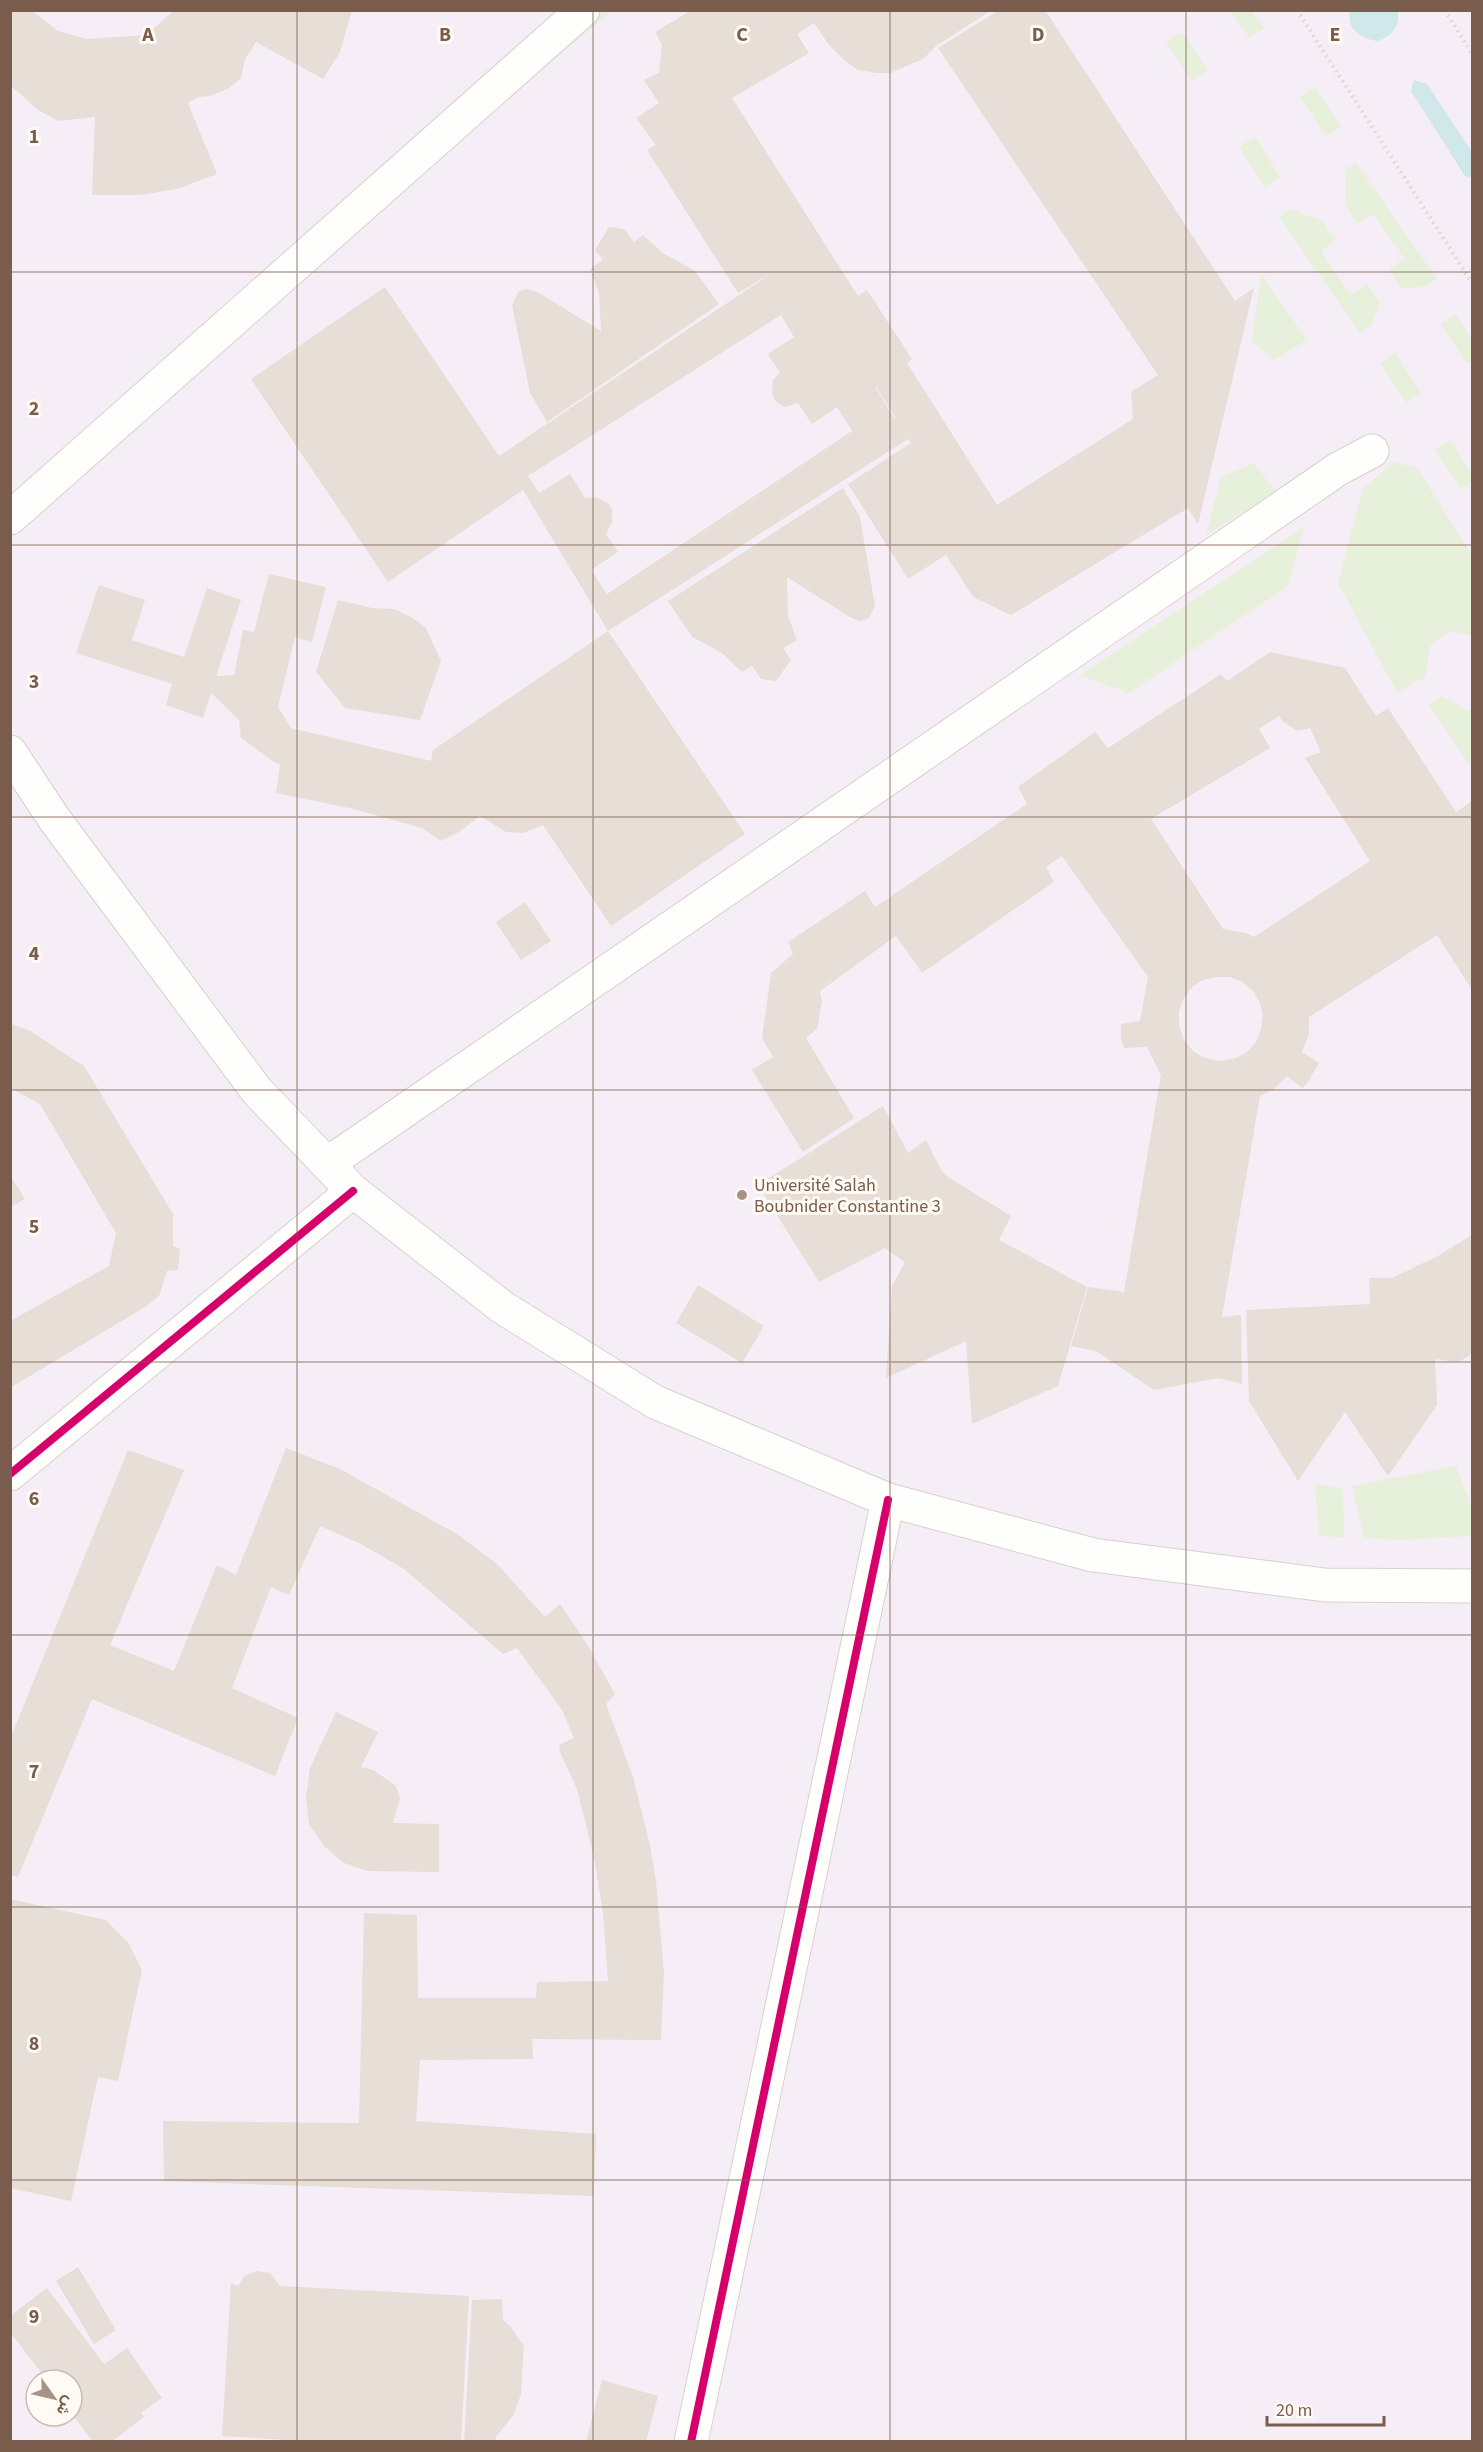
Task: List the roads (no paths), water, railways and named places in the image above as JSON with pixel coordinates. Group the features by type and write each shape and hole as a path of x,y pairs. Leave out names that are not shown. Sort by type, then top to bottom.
{"street":[{"path":"10,518 583,10"},
{"path":"327,1164 1338,469 1372,451"},
{"path":"10,752 55,820 257,1091 353,1191 502,1307 655,1402 888,1500 1093,1556 1325,1585 1473,1586"},
{"path":"10,1474 353,1191"},
{"path":"691,2442 888,1500"}],"water":[{"path":"1398,10 1398,21 1394,30 1378,41 1356,32 1350,23 1350,11"},
{"path":"1414,80 1427,84 1472,152 1472,178 1465,176 1411,91"}],"place":[{"name":"Université Salah Boubnider Constantine 3","path":"742,1195"}]}
